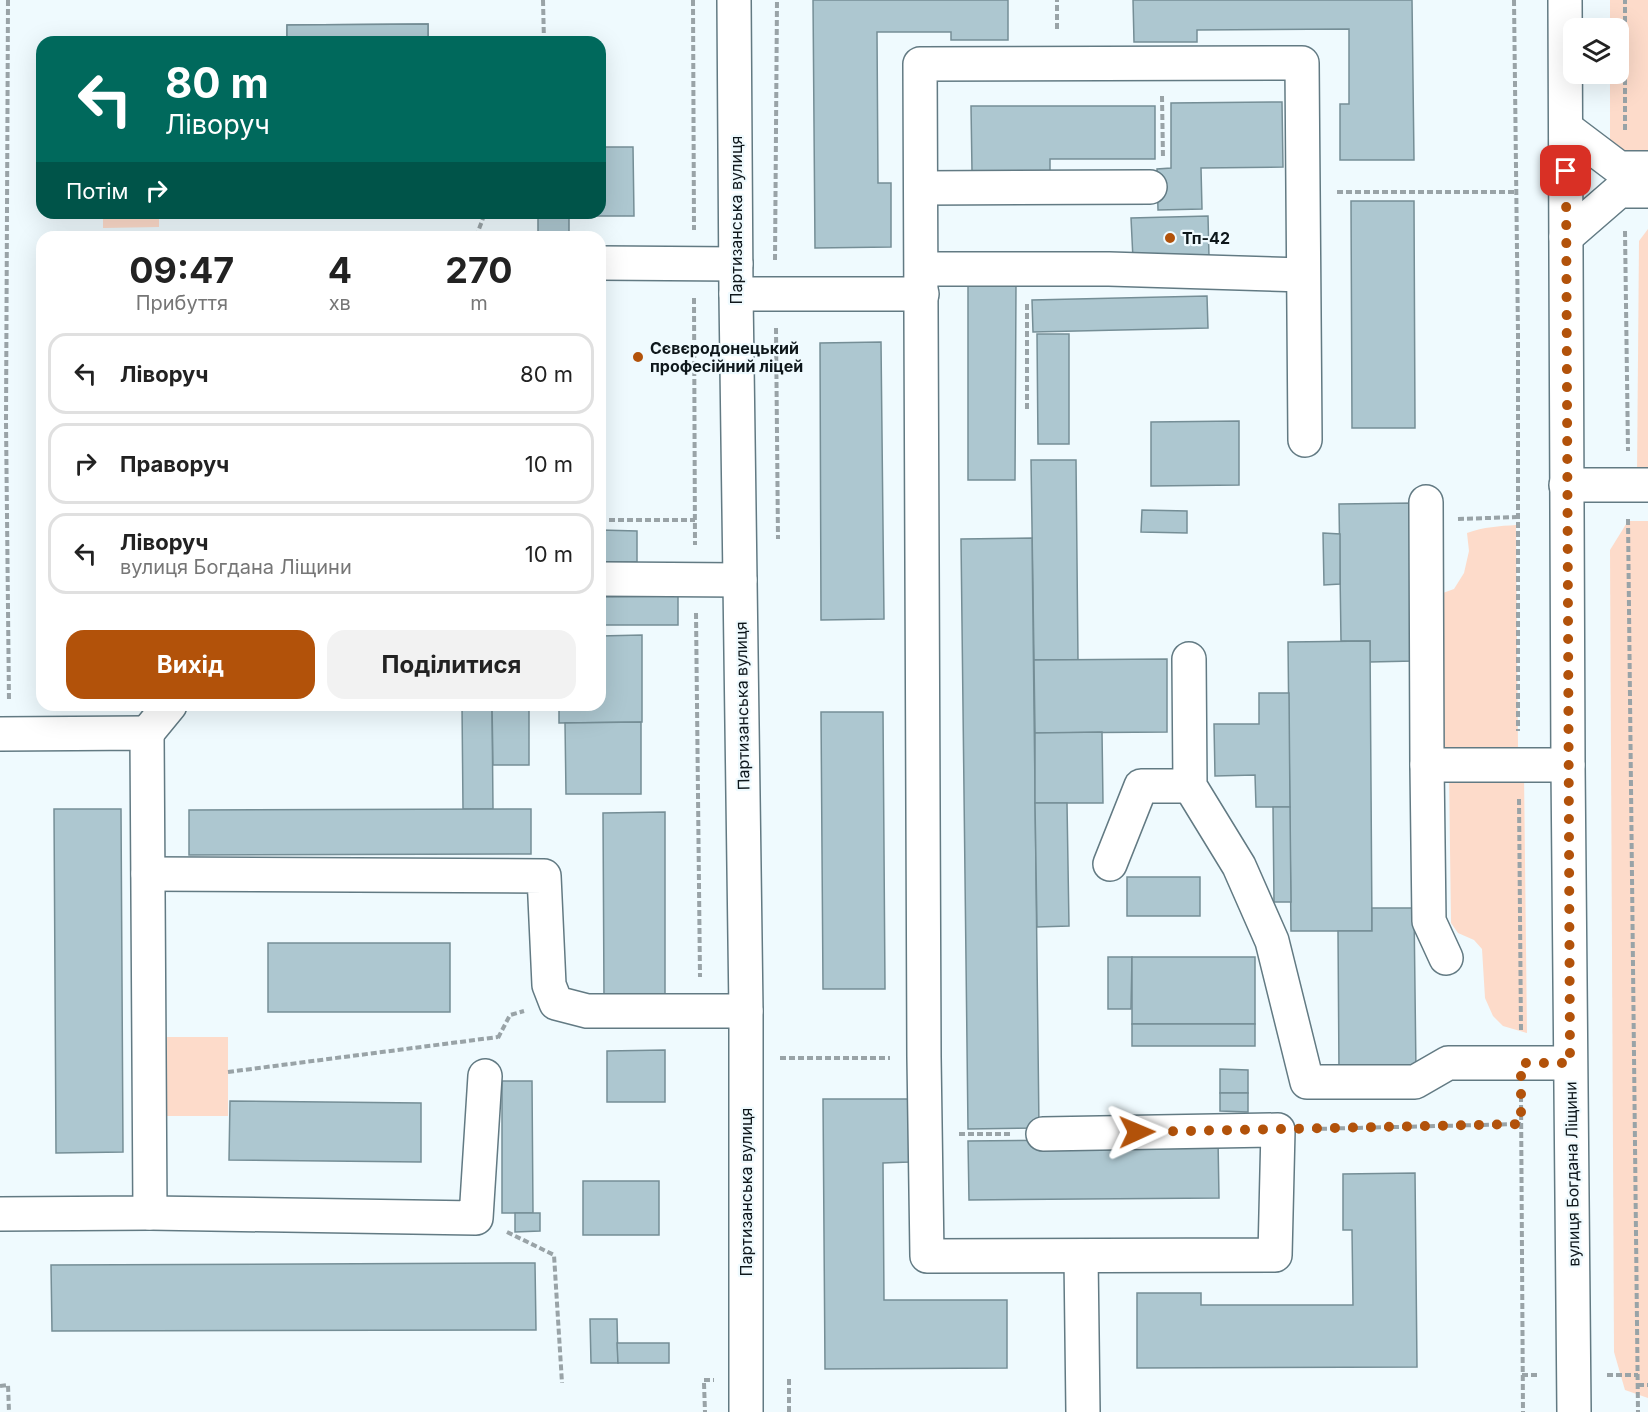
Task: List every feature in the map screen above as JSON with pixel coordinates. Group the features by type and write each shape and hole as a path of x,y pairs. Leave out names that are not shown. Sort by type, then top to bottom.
{"main road":[{"name":"Партизанська вулиця","path":"734,0 747,1011 746,1412"},
{"name":"вулиця Богдана Ліщини","path":"1565,0 1566,485 1574,1412"},
{"path":"1042,1134 1278,1130 1275,1256 927,1256 924,1057 920,64 1302,63 1305,441"},
{"path":"1566,128 1636,179 1566,237"},
{"path":"921,188 1150,187"},
{"path":"606,263 694,264 736,279 922,281 1027,269 1304,275"},
{"path":"1566,485 1638,485"},
{"path":"1426,511 1429,921 1446,958"},
{"path":"606,579 740,579"},
{"path":"1189,659 1190,786 1239,866 1272,941 1307,1082 1415,1082 1448,1063 1570,1063"},
{"path":"150,1213 147,733 165,711"},
{"path":"5,734 147,733"},
{"path":"1427,765 1568,765"},
{"path":"1110,864 1142,786 1190,786"},
{"path":"148,874 544,876 549,985 556,1003 587,1011 747,1011"},
{"path":"0,1214 150,1213 476,1218 485,1076"},
{"path":"1081,1256 1083,1412"}],"path":[{"path":"5,734 8,0"},
{"path":"543,0 544,36"},
{"path":"693,0 700,987"},
{"path":"1514,0 1518,334 1518,765 1523,1412"},
{"path":"1625,0 1636,179 1638,1412"},
{"path":"1150,187 1150,163 1164,163 1162,63"},
{"path":"1303,192 1516,192"},
{"path":"1027,269 1027,409"},
{"path":"1426,511 1517,516"},
{"path":"606,520 695,520"},
{"path":"485,1076 498,1037 510,1015 556,1003"},
{"path":"228,1072 498,1037"},
{"path":"779,1058 924,1057"},
{"path":"1278,1130 1521,1124"},
{"path":"925,1134 1042,1134"},
{"path":"476,1218 554,1255 562,1383"},
{"path":"789,1379 789,1412"},
{"path":"704,1383 705,1412"},
{"path":"0,1386 8,1385 9,1412"},
{"path":"1638,1385 1648,1385"}],"shaded area":[{"path":"1610,0 1648,0 1648,152 1610,150 1610,84 1629,84 1629,18 1610,18"},
{"path":"103,219 159,219 159,227 103,228"},
{"path":"1648,229 1648,475 1637,475 1639,241"},
{"path":"1628,521 1648,521 1648,1398 1625,1390 1614,1352 1610,550"},
{"path":"1516,525 1518,749 1444,749 1440,594 1454,589 1464,573 1469,551 1467,533 1485,528"},
{"path":"1524,774 1527,1033 1503,1026 1493,1016 1485,998 1482,949 1474,940 1458,933 1451,923 1449,775"},
{"path":"167,1037 228,1037 228,1116 167,1116"}],"building":[{"path":"813,0 1008,0 1008,40 951,40 951,32 877,32 878,183 891,183 891,247 815,248"},
{"path":"1133,0 1412,0 1414,160 1340,160 1340,104 1349,104 1349,29 1197,30 1197,42 1134,42"},
{"path":"428,24 428,36 287,36 287,25"},
{"path":"428,24 428,36 287,36 287,25"},
{"path":"1282,102 1283,167 1201,168 1202,209 1158,210 1157,169 1171,168 1171,103"},
{"path":"971,106 1155,106 1155,159 1050,159 1050,171 972,171"},
{"path":"606,147 633,147 634,216 606,216"},
{"path":"1351,201 1414,201 1415,428 1352,428"},
{"name":"Тп-42","path":"1208,216 1209,257 1133,259 1131,218"},
{"path":"538,219 569,219 569,231 538,231"},
{"path":"968,283 1016,283 1015,480 968,480"},
{"path":"1207,296 1208,328 1033,332 1032,300"},
{"path":"1037,334 1069,334 1069,444 1038,444"},
{"path":"881,342 884,619 821,620 820,343"},
{"path":"1239,421 1239,485 1151,486 1151,422"},
{"path":"1031,460 1076,460 1078,660 1034,660"},
{"path":"1413,503 1414,661 1370,662 1370,641 1341,641 1339,504"},
{"path":"1142,510 1187,511 1187,533 1141,532"},
{"path":"606,530 637,531 637,562 606,562"},
{"path":"1323,533 1340,534 1340,584 1324,585"},
{"path":"1032,538 1039,1128 968,1129 961,539"},
{"path":"678,596 678,625 606,625 606,597"},
{"path":"642,635 642,722 559,723 559,711 606,711 606,636"},
{"path":"1370,641 1372,931 1291,931 1288,642"},
{"path":"1167,659 1167,732 1035,733 1034,660"},
{"path":"1259,693 1289,693 1290,807 1256,807 1255,775 1215,776 1214,724 1259,724"},
{"path":"462,711 492,711 493,809 463,809"},
{"path":"492,711 529,711 529,765 493,765"},
{"path":"821,712 883,712 885,989 823,989"},
{"path":"641,722 641,794 566,794 565,723"},
{"path":"1102,732 1103,803 1035,803 1035,733"},
{"path":"1035,803 1067,803 1069,926 1037,927"},
{"path":"1273,807 1290,807 1291,902 1274,902"},
{"path":"54,809 121,809 123,1152 56,1153"},
{"path":"531,809 531,854 189,855 189,810"},
{"path":"665,812 665,999 604,998 603,813"},
{"path":"1127,877 1200,877 1200,916 1127,916"},
{"path":"1372,908 1414,908 1416,1073 1339,1073 1338,931 1372,931"},
{"path":"268,943 450,943 450,1012 268,1012"},
{"path":"1108,957 1132,957 1131,1009 1108,1009"},
{"path":"1132,957 1255,957 1255,1024 1132,1024"},
{"path":"1132,1024 1255,1024 1255,1046 1132,1046"},
{"path":"665,1050 665,1102 607,1102 607,1051"},
{"path":"1220,1069 1248,1070 1248,1093 1220,1093"},
{"path":"502,1081 532,1081 533,1213 502,1213"},
{"path":"1220,1093 1248,1093 1248,1112 1220,1111"},
{"path":"823,1099 909,1099 909,1162 883,1163 884,1300 1007,1300 1007,1368 825,1369"},
{"path":"230,1101 421,1103 421,1162 229,1160"},
{"path":"1218,1139 1219,1198 969,1200 968,1141"},
{"path":"1415,1173 1417,1367 1137,1368 1137,1293 1201,1293 1201,1305 1353,1305 1352,1230 1343,1230 1343,1174"},
{"path":"583,1181 659,1181 659,1235 583,1235"},
{"path":"515,1213 540,1213 540,1231 515,1232"},
{"path":"535,1263 536,1330 52,1331 51,1265"},
{"path":"590,1319 617,1319 618,1363 591,1363"},
{"path":"617,1343 669,1343 669,1363 618,1363"}],"place":[{"name":"Тп-42","path":"1170,238"},
{"name":"Сєвєродонецький професійний ліцей","path":"638,357"}],"route":[{"path":"1137,1132 1521,1124 1521,1063 1570,1063 1566,171"}]}
